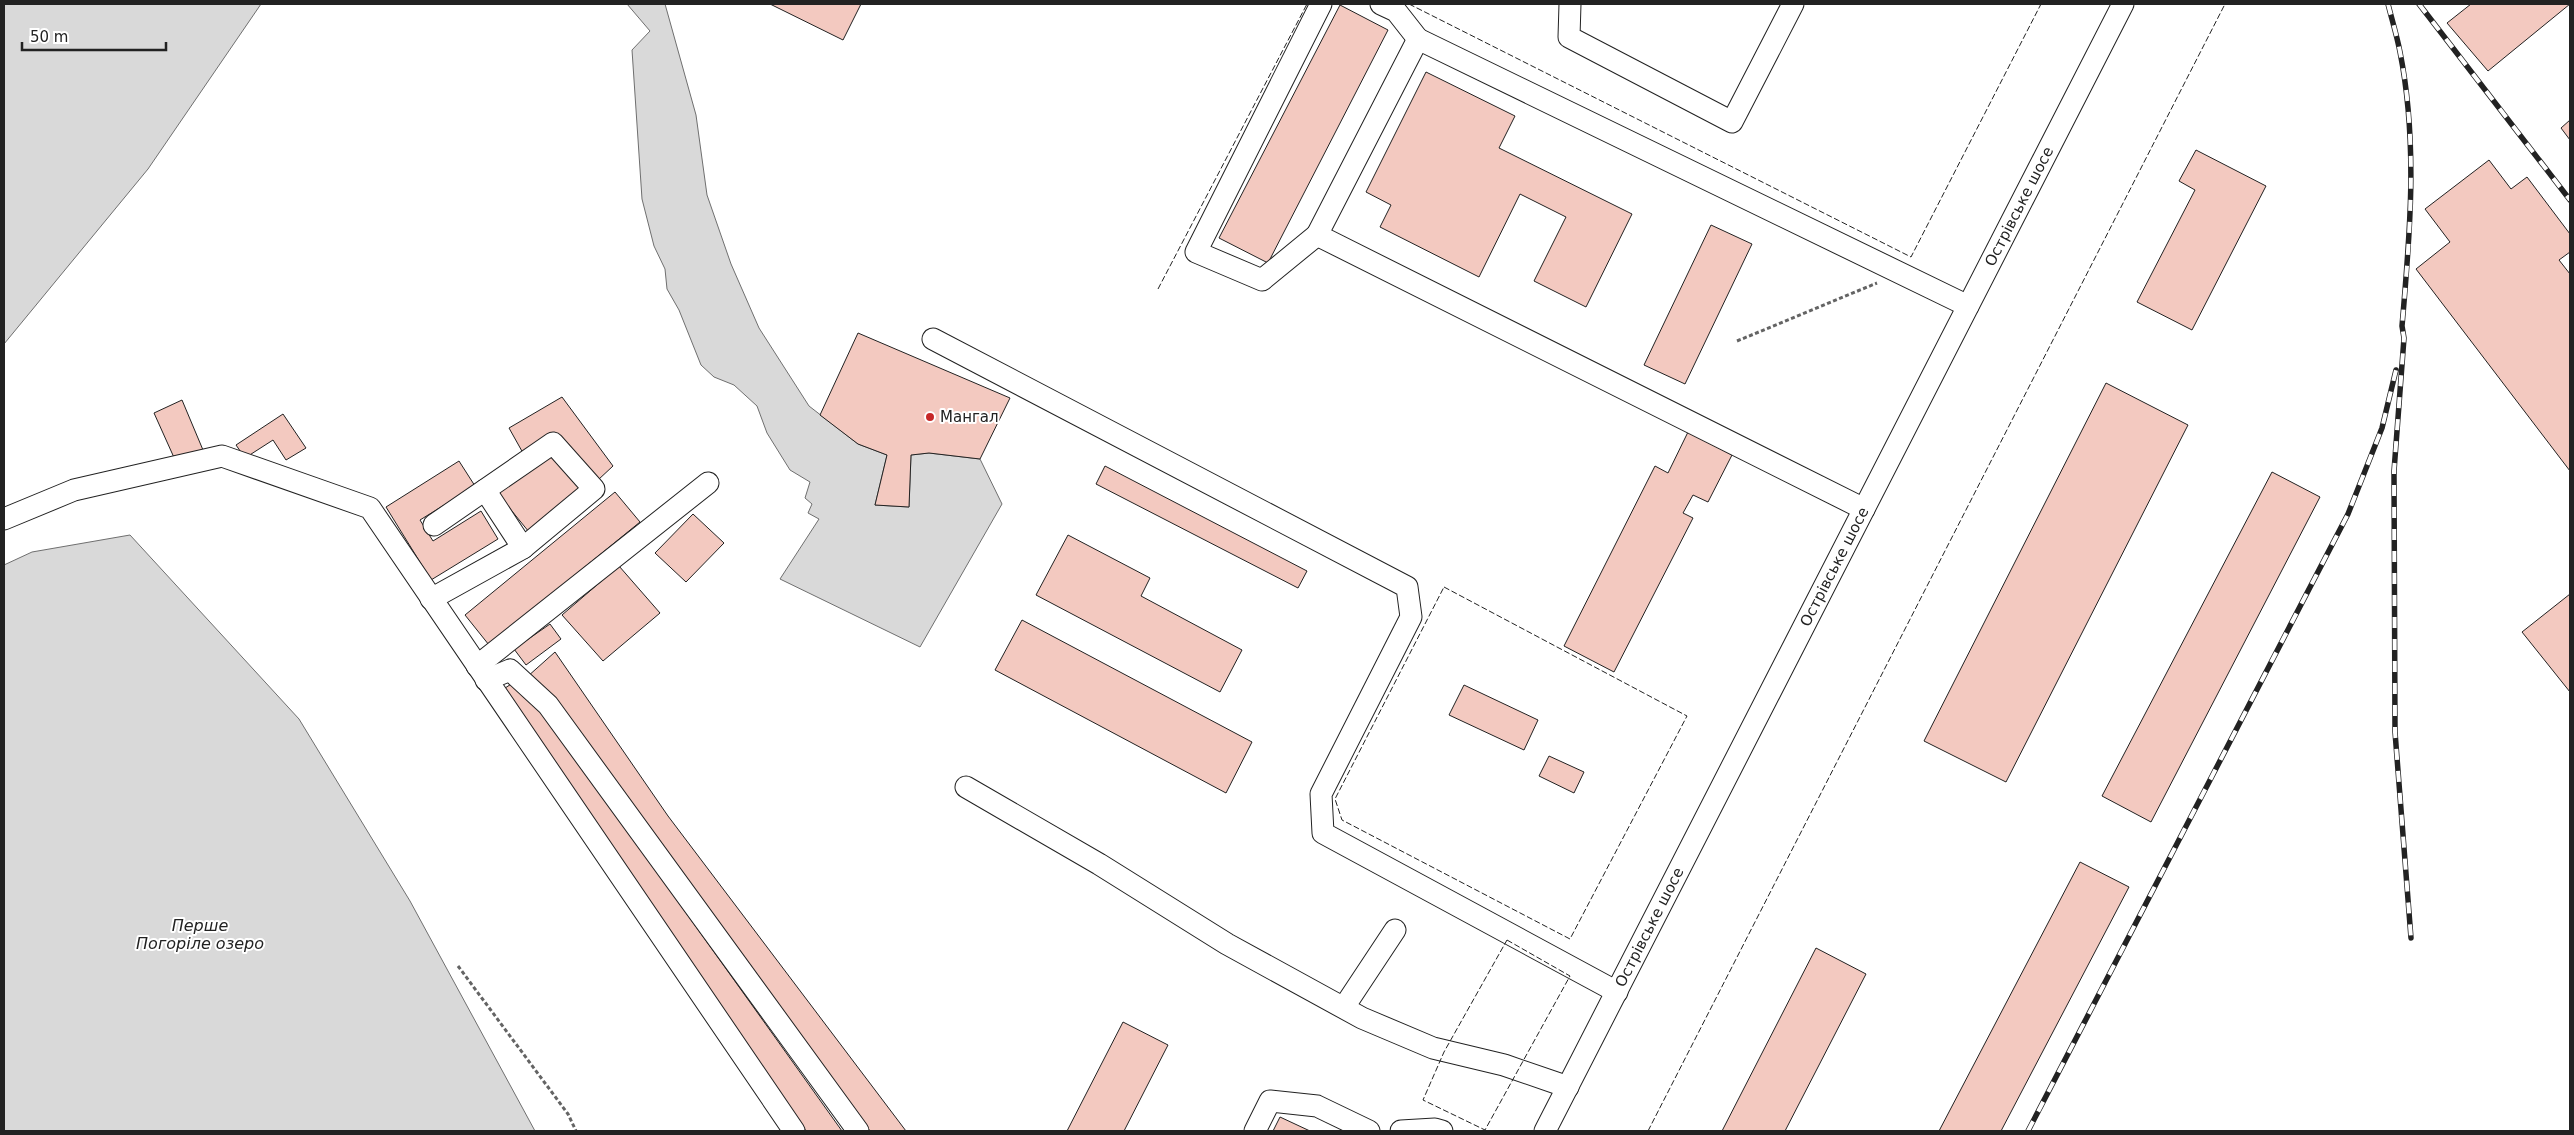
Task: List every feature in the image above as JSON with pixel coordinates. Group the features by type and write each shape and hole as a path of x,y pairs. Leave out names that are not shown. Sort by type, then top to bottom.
{"street":[{"path":"1321,4 1196,252 1262,280 1317,235 1418,40"},
{"path":"1381,4 1396,11 1418,40 1968,306"},
{"path":"1570,4 1569,37 1732,122 1793,4"},
{"name":"Острівське шосе","path":"1546,1131 2123,4"},
{"path":"1317,235 1864,509"},
{"path":"933,339 1407,587 1412,617 1321,794 1323,833 1617,992"},
{"path":"431,599 523,548 594,489 553,444 434,525"},
{"path":"4,519 74,490 222,456 370,508 794,1131"},
{"path":"482,673 708,483"},
{"path":"485,490 523,548"},
{"path":"482,673 510,670 548,705 858,1131"},
{"path":"966,788 1099,864 1227,944 1344,1007 1433,1048 1504,1065 1568,1087"},
{"path":"1344,1007 1395,930"},
{"path":"1255,1131 1270,1101 1317,1106 1369,1131"},
{"path":"1401,1131 1435,1129 1442,1131"}],"path":[{"path":"1737,341 1901,274"},
{"path":"458,966 568,1114 576,1131"}],"water":[{"path":"4,4 261,4 148,169 4,344"},
{"path":"627,4 665,4 696,115 707,195 731,264 759,328 809,406 858,444 887,455 875,505 909,507 911,455 929,453 980,459 1002,504 920,647 780,579 819,519 808,513 812,504 805,498 810,482 790,470 767,433 757,406 734,385 714,377 701,365 679,310 667,289 665,269 654,246 642,199 632,50 650,31"},
{"name":"Перше Погоріле озеро","path":"130,535 299,719 410,901 535,1131 4,1131 4,565 32,552"}],"building":[{"path":"770,4 861,4 843,40"},
{"path":"2471,4 2570,4 2488,71 2447,23"},
{"path":"1340,5 1388,30 1268,263 1219,238"},
{"path":"1426,72 1515,116 1499,148 1632,214 1586,307 1534,281 1566,217 1520,194 1479,277 1380,227 1391,205 1366,192"},
{"path":"2570,120 2570,140 2561,128"},
{"path":"2196,150 2266,186 2192,330 2137,302 2195,190 2179,181"},
{"path":"2489,160 2511,189 2527,177 2570,234 2570,252 2559,260 2570,274 2570,471 2416,269 2450,242 2425,209"},
{"path":"1711,225 1752,244 1685,384 1644,365"},
{"path":"858,333 1010,398 980,459 929,453 911,455 909,507 875,505 887,455 858,444 820,415"},
{"path":"2106,383 2188,425 2006,782 1924,741"},
{"path":"562,397 613,466 598,480 557,435 523,453 509,428"},
{"path":"182,400 203,450 176,462 154,413"},
{"path":"283,414 306,448 286,460 273,440 245,458 236,445"},
{"path":"1688,432 1732,455 1708,502 1693,495 1683,513 1693,518 1614,672 1564,646 1655,466 1668,473"},
{"path":"551,452 581,490 529,532 498,494"},
{"path":"459,461 475,486 420,520 433,541 481,511 498,539 431,580 386,507"},
{"path":"1105,466 1307,571 1298,588 1096,484"},
{"path":"2272,472 2320,497 2151,822 2102,796"},
{"path":"615,492 640,522 489,645 465,615"},
{"path":"693,514 724,543 686,582 655,553"},
{"path":"1068,535 1150,578 1141,596 1242,650 1220,692 1036,595"},
{"path":"619,566 660,613 603,661 562,615"},
{"path":"2570,594 2570,692 2522,632"},
{"path":"1022,620 1252,742 1226,793 995,670"},
{"path":"550,624 561,639 526,665 514,649"},
{"path":"555,652 668,816 906,1131 870,1131 555,703 527,677"},
{"path":"519,679 842,1131 806,1131 502,690"},
{"path":"1464,685 1538,720 1524,750 1449,715"},
{"path":"1549,756 1584,772 1574,793 1539,776"},
{"path":"2080,862 2129,887 2001,1131 1939,1131"},
{"path":"1816,948 1866,974 1785,1131 1722,1131"},
{"path":"1123,1022 1168,1045 1124,1131 1067,1131"},
{"path":"1280,1117 1310,1131 1273,1131"}],"railway":[{"path":"2388,4 2399,46 2406,86 2411,154 2410,223 2402,326 2404,338 2394,471 2395,732 2411,938"},
{"path":"2419,4 2570,200"},
{"path":"2028,1131 2348,514 2382,428 2396,370"}],"fence":[{"path":"1158,289 1307,4"},
{"path":"1409,4 1911,257 2041,4"},
{"path":"1648,1131 2225,4"},
{"path":"1444,587 1687,716 1570,939 1342,820 1335,799 1444,587"},
{"path":"1507,940 1570,976 1485,1130 1423,1100 1444,1052 1507,940"}],"place":[{"name":"Мангал","path":"930,417"}]}
